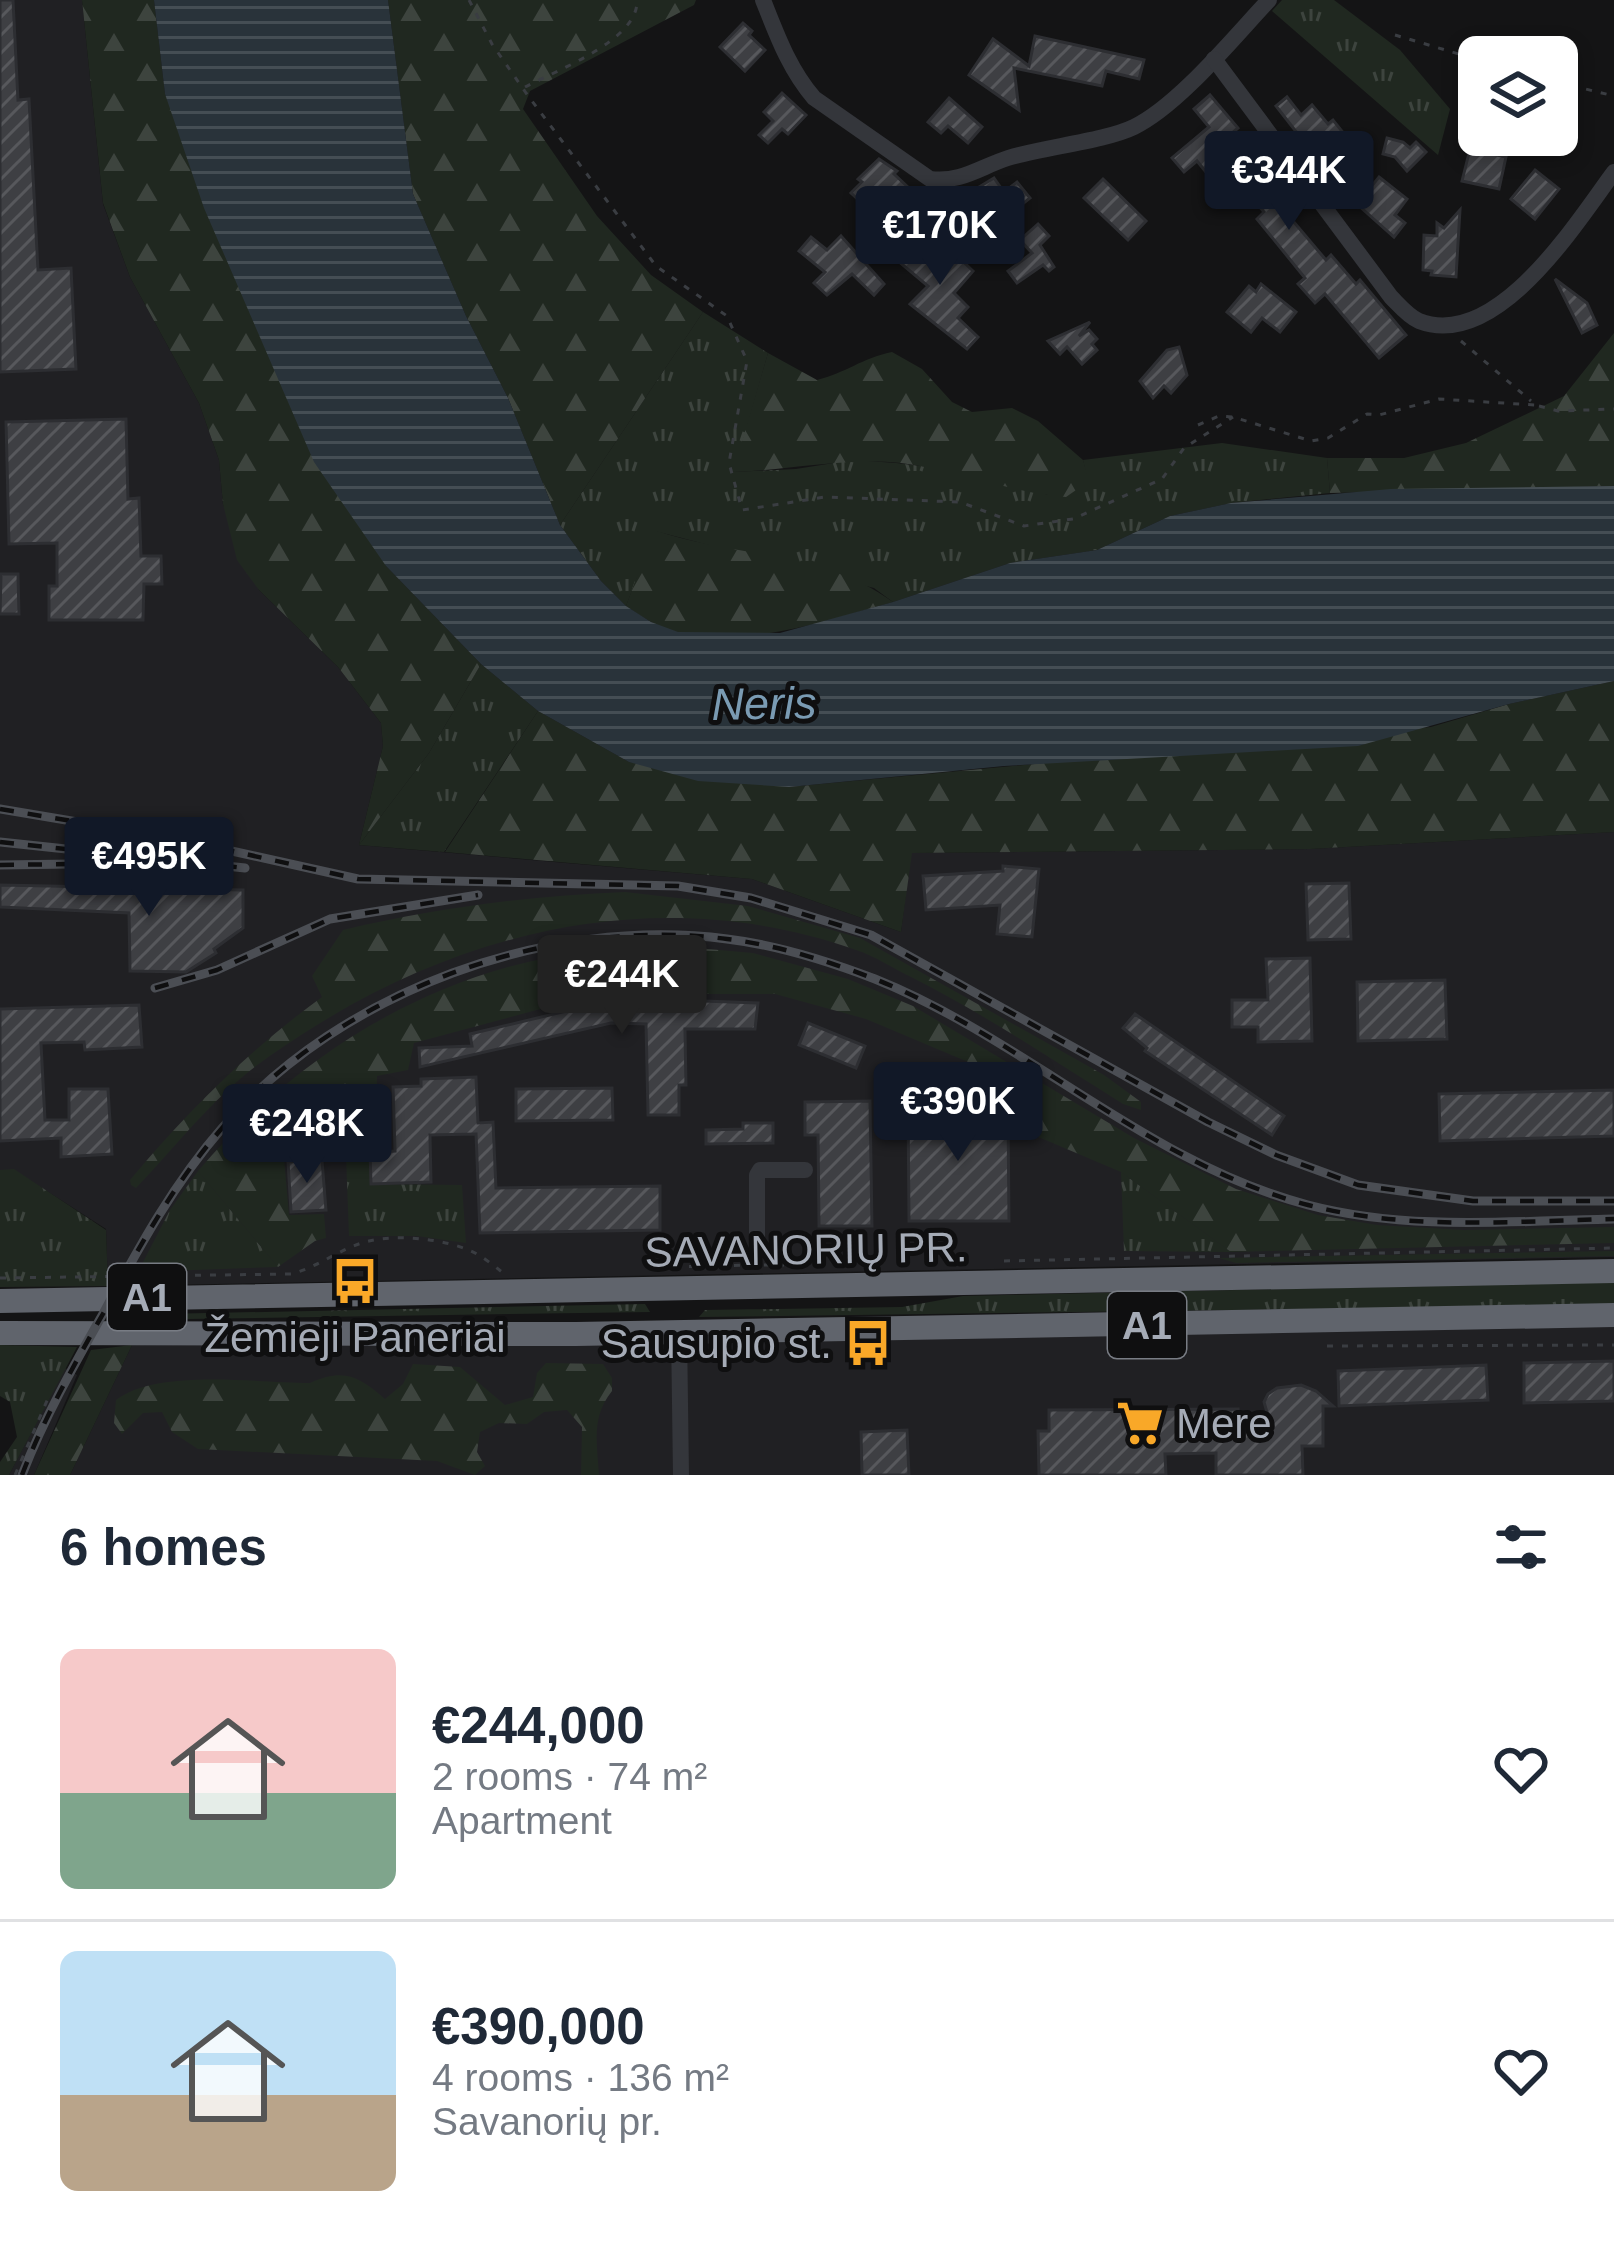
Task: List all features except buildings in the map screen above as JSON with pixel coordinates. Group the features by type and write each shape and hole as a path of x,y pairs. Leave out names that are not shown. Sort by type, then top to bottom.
{"highway":[{"name":"SAVANORIŲ PR.","path":"0,1301 1614,1271"},
{"path":"679,1290 680,1331"},
{"name":"SAVANORIŲ PR.","path":"0,1333 576,1334 1614,1315"}],"street":[{"path":"763,0 784,52 814,98 930,179 952,182 1000,160 1132,128 1214,59 1269,0"},
{"path":"1214,59 1391,296 1420,321 1458,323 1504,302 1557,249 1614,172"},
{"path":"757,1250 760,1170 805,1170"},
{"path":"680,1331 680,1475"}],"path":[{"path":"469,0 492,44 656,266 727,316 747,361 729,463 742,510 826,497 959,502 1024,526 1073,519 1162,478 1184,448 1233,418"},
{"path":"523,88 624,34 637,11 637,0"},
{"path":"1395,35 1458,54"},
{"path":"1578,87 1614,96"},
{"path":"1440,323 1535,405"},
{"path":"1198,425 1219,416 1311,441 1328,438 1367,414 1439,399 1535,405 1558,411 1614,409"},
{"path":"0,1278 292,1274 368,1241 399,1239 472,1251 502,1272"},
{"path":"1113,1258 1614,1248"},
{"path":"1327,1346 1614,1345"},
{"path":"15,1475 49,1396"}],"shaded area":[{"path":"0,0 82,0 103,204 130,277 199,403 219,460 223,504 259,590 338,667 381,723 383,746 359,845 752,879 901,932 911,853 1310,849 1614,832 1614,1257 108,1286 106,1229 14,1170 0,1170"},
{"path":"1614,1324 1614,1475 70,1475 132,1345"},
{"path":"65,1368 77,1375 34,1475 9,1475"}],"green space":[{"path":"82,0 154,0 165,94 386,566 481,664 429,753 359,845 383,746 381,723 338,667 259,590 237,560 223,504 219,460 199,403 130,277 103,203"},
{"path":"388,0 696,0 530,91 523,109 597,216 651,275 703,312 560,525 508,398 413,194"},
{"path":"1282,0 1334,0 1400,50 1450,109 1438,155 1272,11"},
{"path":"703,312 768,353 734,472 853,460 896,463 954,470 1048,495 1088,481 1083,460 1222,443 1327,458 1330,493 1231,503 1170,516 1097,550 1010,563 893,602 874,588 655,531 626,606 560,525"},
{"path":"1614,333 1614,486 1330,493 1327,458 1404,458 1466,443 1564,396"},
{"path":"892,352 922,369 952,402 972,412 1012,408 1038,421 1083,460 1089,481 1066,497 901,463 733,472 768,353 817,380"},
{"path":"654,530 838,573 893,602 759,635 704,636 670,630 626,606"},
{"path":"481,664 538,711 444,852 359,845 429,753"},
{"path":"1614,681 1614,832 1310,849 912,853 901,932 752,879 445,852 538,711 629,762 789,787 1431,727"},
{"path":"625,892 748,906 860,938 1104,1075 1141,1102 1141,1110 1123,1104 967,1007 863,953 786,930 717,920 647,919 578,925 510,940 379,990 249,1071 136,1188 131,1185 130,1180 152,1154 220,1082 322,997 312,976 343,930 483,904"},
{"path":"663,945 753,953 848,979 913,1006 1134,1138 1236,1189 1318,1215 1377,1225 1464,1230 1614,1227 1614,1243 1231,1252 1121,1172 1015,1127 1006,1078 866,1019 775,994 596,994 414,1043 408,1070 377,1076 376,1137 329,1138 283,1147 289,1215 324,1214 326,1238 278,1267 198,1171 300,1073 378,1021 420,1000 527,962"},
{"path":"352,1151 370,1152 371,1184 462,1185 466,1243 417,1236 349,1236 346,1156"},
{"path":"14,1169 106,1230 108,1286 0,1287 0,1170"},
{"path":"198,1171 278,1267 138,1272 170,1210"},
{"path":"1121,1172 1231,1252 1124,1251"},
{"path":"1614,1251 1614,1256 1236,1263 1219,1258"},
{"path":"1614,1282 1614,1305 699,1317 705,1310 902,1307 963,1296"},
{"path":"645,1304 650,1312 114,1320 116,1315"},
{"path":"0,1345 77,1347 9,1475 0,1475 0,1462 17,1437 10,1402 0,1396"},
{"path":"132,1345 70,1475 34,1475 91,1350"},
{"path":"546,1363 603,1364 612,1378 612,1391 598,1421 599,1475 581,1475 582,1427 567,1410 544,1412 527,1424 499,1423 480,1432 477,1452 485,1466 475,1475 437,1461 198,1449 172,1432 162,1412 143,1413 122,1434 114,1423 116,1400 157,1384 209,1380 310,1383 342,1375 385,1399 403,1384 413,1364 460,1367 505,1405 533,1397 537,1373"}],"water":[{"name":"Neris","path":"154,0 388,0 413,194 508,398 560,525 601,581 651,622 678,632 780,633 1010,563 1097,550 1170,516 1231,503 1391,489 1614,486 1614,681 1358,746 1004,766 789,787 698,781 629,762 538,711 481,664 386,566 314,462 204,208 165,94"}],"railway":[{"path":"0,809 173,838 358,879 678,886 751,898 871,935 1208,1122 1276,1155 1358,1185 1473,1201 1614,1201"},
{"path":"0,842 245,868"},
{"path":"0,865 72,864"},
{"path":"155,988 217,970 330,919 478,895"},
{"path":"22,1475 60,1392 158,1216 205,1148 271,1079 327,1037 388,1001 452,973 520,952 589,939 659,935 727,939 857,972 984,1034 1194,1161 1308,1205 1422,1221 1614,1219"}],"place":[{"name":"Žemieji Paneriai","path":"355,1281"},
{"name":"Sausupio st.","path":"868,1343"},
{"name":"Mere","path":"1140,1423"}]}
